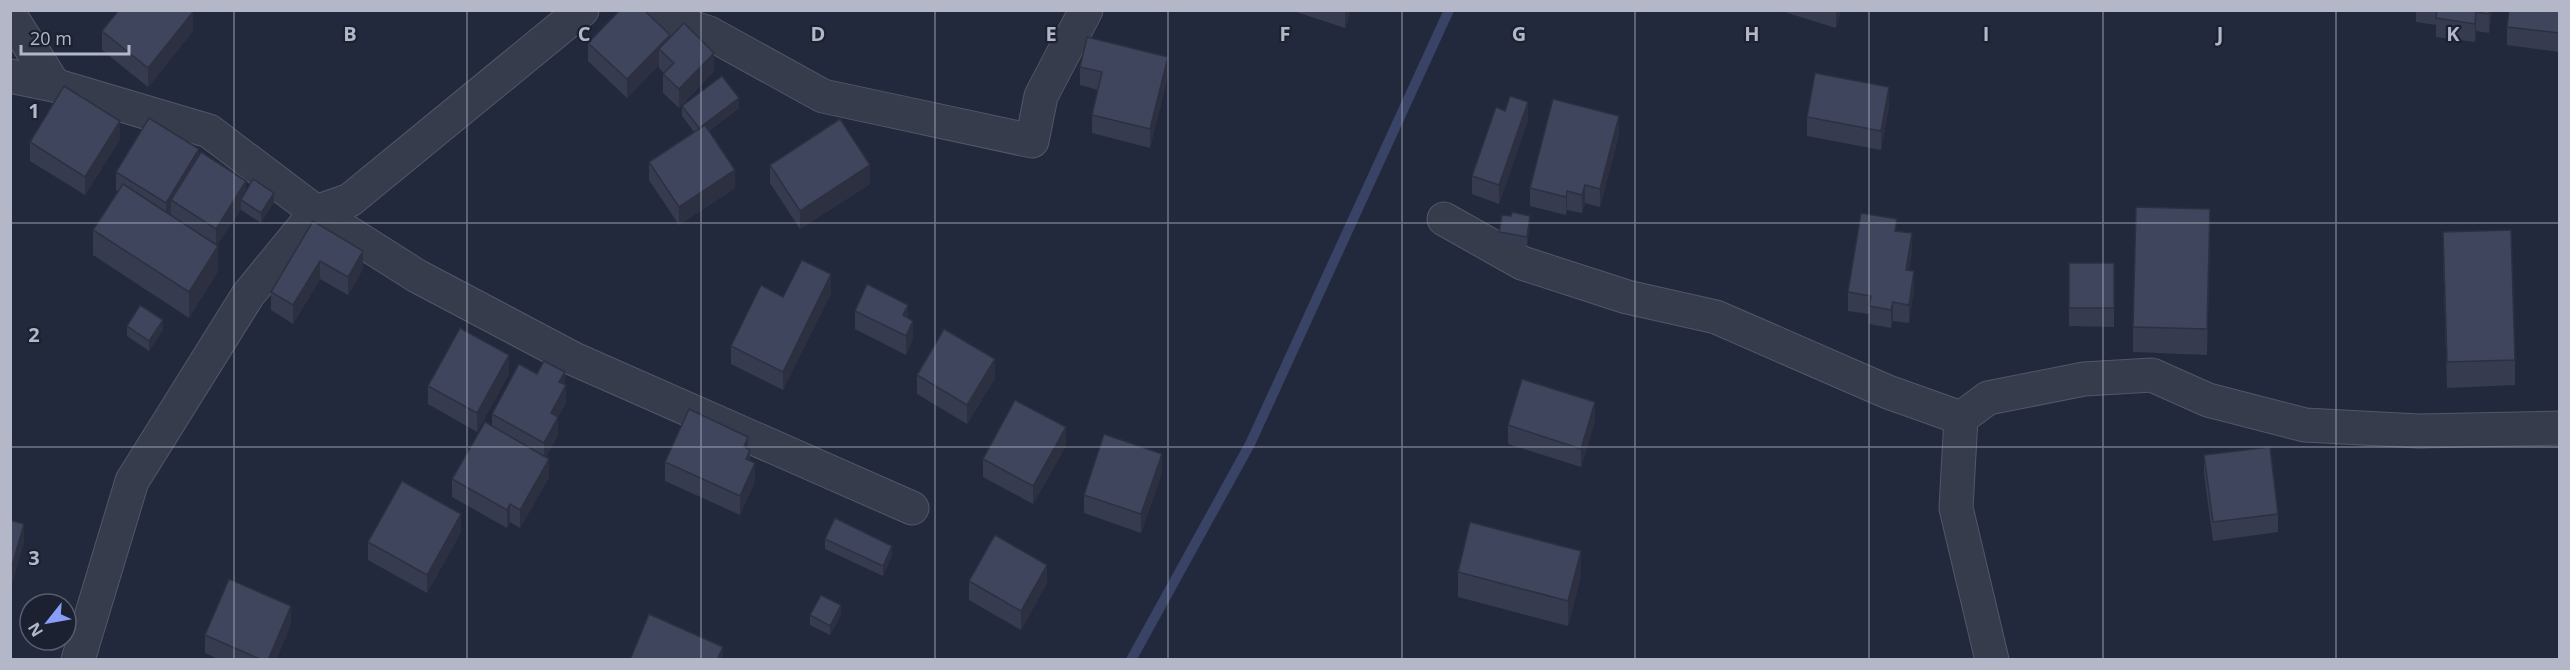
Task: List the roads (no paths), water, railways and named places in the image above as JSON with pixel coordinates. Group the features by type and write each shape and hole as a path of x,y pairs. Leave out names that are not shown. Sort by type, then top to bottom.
{"street":[{"path":"78,660 132,481 248,296 316,212 350,200 582,10"},
{"path":"640,10 709,33 823,96 1032,141 1041,96 1086,10"},
{"path":"10,15 54,85"},
{"path":"10,76 54,85 209,131 316,212 417,276 574,358 912,508"},
{"path":"1444,219 1522,263 1627,297 1716,317 1888,392 1961,418"},
{"path":"1961,418 1988,398 2084,379 2152,375 2208,400 2305,425 2419,431 2559,428"},
{"path":"1961,418 1956,508 1992,660"}],"waterway":[{"path":"1131,660 1250,444 1449,10"}]}
